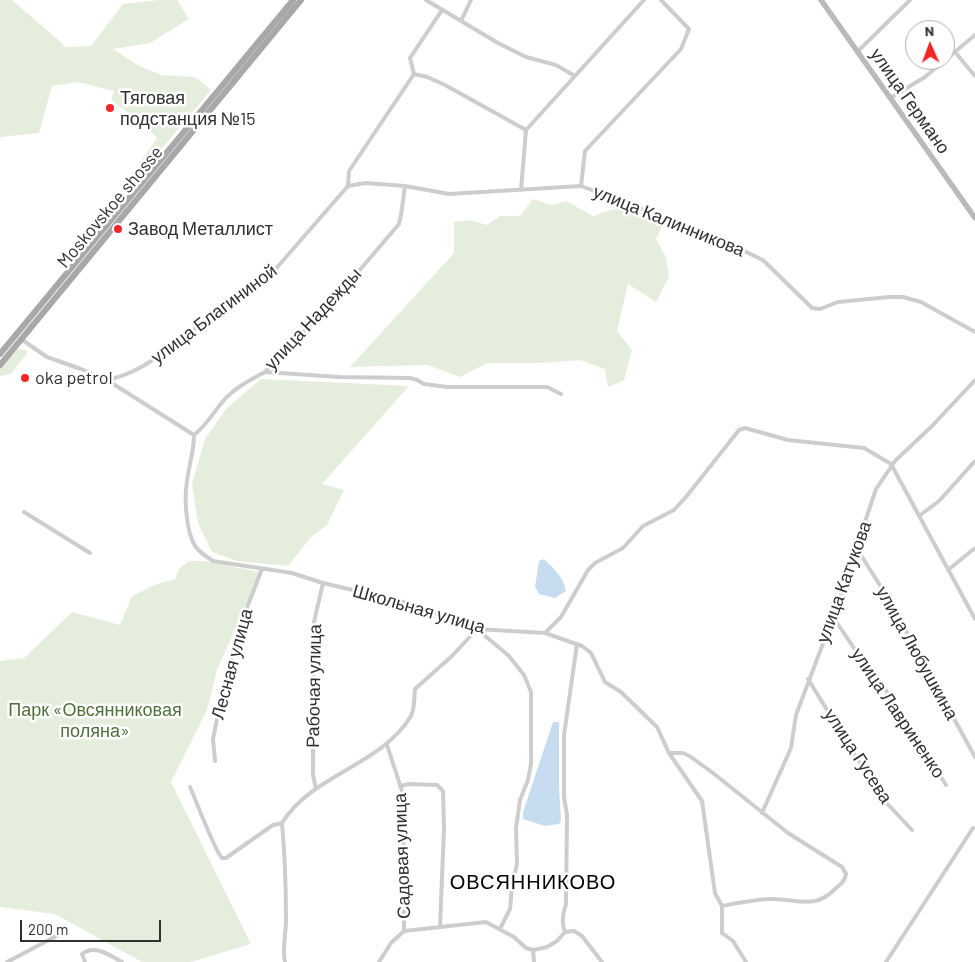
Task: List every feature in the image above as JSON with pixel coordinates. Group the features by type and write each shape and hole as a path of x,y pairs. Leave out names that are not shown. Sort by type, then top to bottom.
{"main road":[{"name":"Moskovskoe shosse","path":"0,365 18,337 293,0"},
{"name":"Moskovskoe shosse","path":"0,354 18,337 301,0"},
{"name":"улица Германо","path":"821,0 974,217"}],"street":[{"path":"426,0 526,57 556,65 575,76"},
{"path":"461,21 471,0"},
{"path":"521,190 526,130 644,0"},
{"path":"581,186 584,151 681,49 689,29 661,0"},
{"path":"857,52 910,0"},
{"path":"442,10 410,58 414,74 446,85 526,130"},
{"path":"975,35 955,52 975,76"},
{"path":"890,98 933,70"},
{"name":"улица Благининой","path":"107,380 123,376 150,363 273,272 348,186 349,171 414,74"},
{"name":"улица Калинникова","path":"348,186 365,183 405,186 449,194 581,186 704,232 762,260 812,308 820,309 838,302 903,297 921,302 975,332"},
{"name":"улица Надежды","path":"194,435 205,425 227,397 251,379 265,372 336,298 398,224 405,186"},
{"path":"18,337 47,358 107,380 194,435"},
{"path":"265,372 339,378 410,378 424,384 447,387 547,388 561,394"},
{"name":"улица Катукова","path":"762,814 791,748 796,715 833,617 876,489 891,464 932,426 975,380"},
{"path":"545,633 561,616 588,570 595,563 623,548 643,526 674,510 686,498 739,430 745,428 788,440 864,448 891,464 975,619"},
{"name":"Школьная улица","path":"194,435 194,447 186,490 188,520 190,532 196,546 204,555 214,561 292,573 323,583 408,603 477,629 545,633 577,644"},
{"path":"919,516 939,501 975,461"},
{"path":"24,512 90,553"},
{"path":"948,570 975,548"},
{"name":"улица Любушкина","path":"857,549 888,598 975,757"},
{"name":"Лесная улица","path":"215,761 213,739 220,704 236,640 262,568"},
{"name":"Рабочая улица","path":"316,789 313,776 313,632 323,583"},
{"name":"улица Лавриненко","path":"833,617 887,692 946,785"},
{"path":"285,962 286,872 282,824 289,812 316,789 387,745 413,714 415,689 452,656 477,629 509,656 524,675 530,692 531,764 528,780 520,800 516,828 517,864 512,886 510,909 500,929"},
{"path":"565,932 562,927 562,917 566,904 567,815 564,797 564,735 577,644 591,652 605,682 622,692 657,728 669,753 702,801 715,893 722,906 722,932 733,941 746,962"},
{"name":"улица Гусева","path":"808,679 881,797 912,830"},
{"name":"Садовая улица","path":"379,962 391,943 404,931 403,794 387,745"},
{"path":"669,753 683,753 691,757 788,833 842,867 846,874 845,880 831,894 817,901 774,899 722,906"},
{"path":"400,786 409,784 437,785 443,791 444,828 440,927"},
{"path":"190,787 217,853 222,858 226,858 273,825 282,824"},
{"path":"886,962 973,828"},
{"path":"404,931 486,922 514,937 526,948 533,950 552,944 565,932 569,931 579,933 602,962"},
{"path":"7,962 66,931"},
{"path":"85,962 82,954 86,950 97,949 122,962"},
{"path":"533,950 534,962"},
{"path":"19,956 22,962"}],"green space":[{"path":"0,0 12,0 63,44 63,47 91,46 123,4 177,0 189,19 150,43 113,49 139,66 162,75 195,77 211,90 147,166 142,160 157,138 144,125 111,100 114,91 78,82 52,86 39,133 0,137"},
{"path":"533,199 551,205 566,201 593,216 617,208 665,220 656,239 666,257 669,277 656,302 628,284 617,331 632,350 624,380 608,387 605,369 580,360 540,363 487,363 460,377 428,365 350,367 454,253 454,222 470,220 487,225 500,216 520,216"},
{"path":"16,349 28,352 11,374 0,376 0,369"},
{"path":"261,379 409,386 322,484 344,490 327,525 311,537 288,566 237,561 212,552 198,523 192,484 205,439 226,409"},
{"name":"Парк «Овсянниковая поляна»","path":"189,561 205,561 260,572 217,670 207,710 171,782 251,944 190,962 142,962 55,914 0,907 0,661 24,658 72,612 120,625 132,596 157,584 175,579 179,569"}],"water":[{"path":"544,559 558,573 565,586 566,591 555,598 539,594 535,587 539,561"},
{"path":"553,722 559,722 561,820 559,824 545,826 523,819 523,812"}],"place":[{"name":"Тяговая подстанция №15","path":"110,108"},
{"name":"Завод Металлист","path":"118,229"},
{"name":"oka petrol","path":"25,378"}],"district":[{"name":"ОВСЯННИКОВО","path":"533,882"}]}
